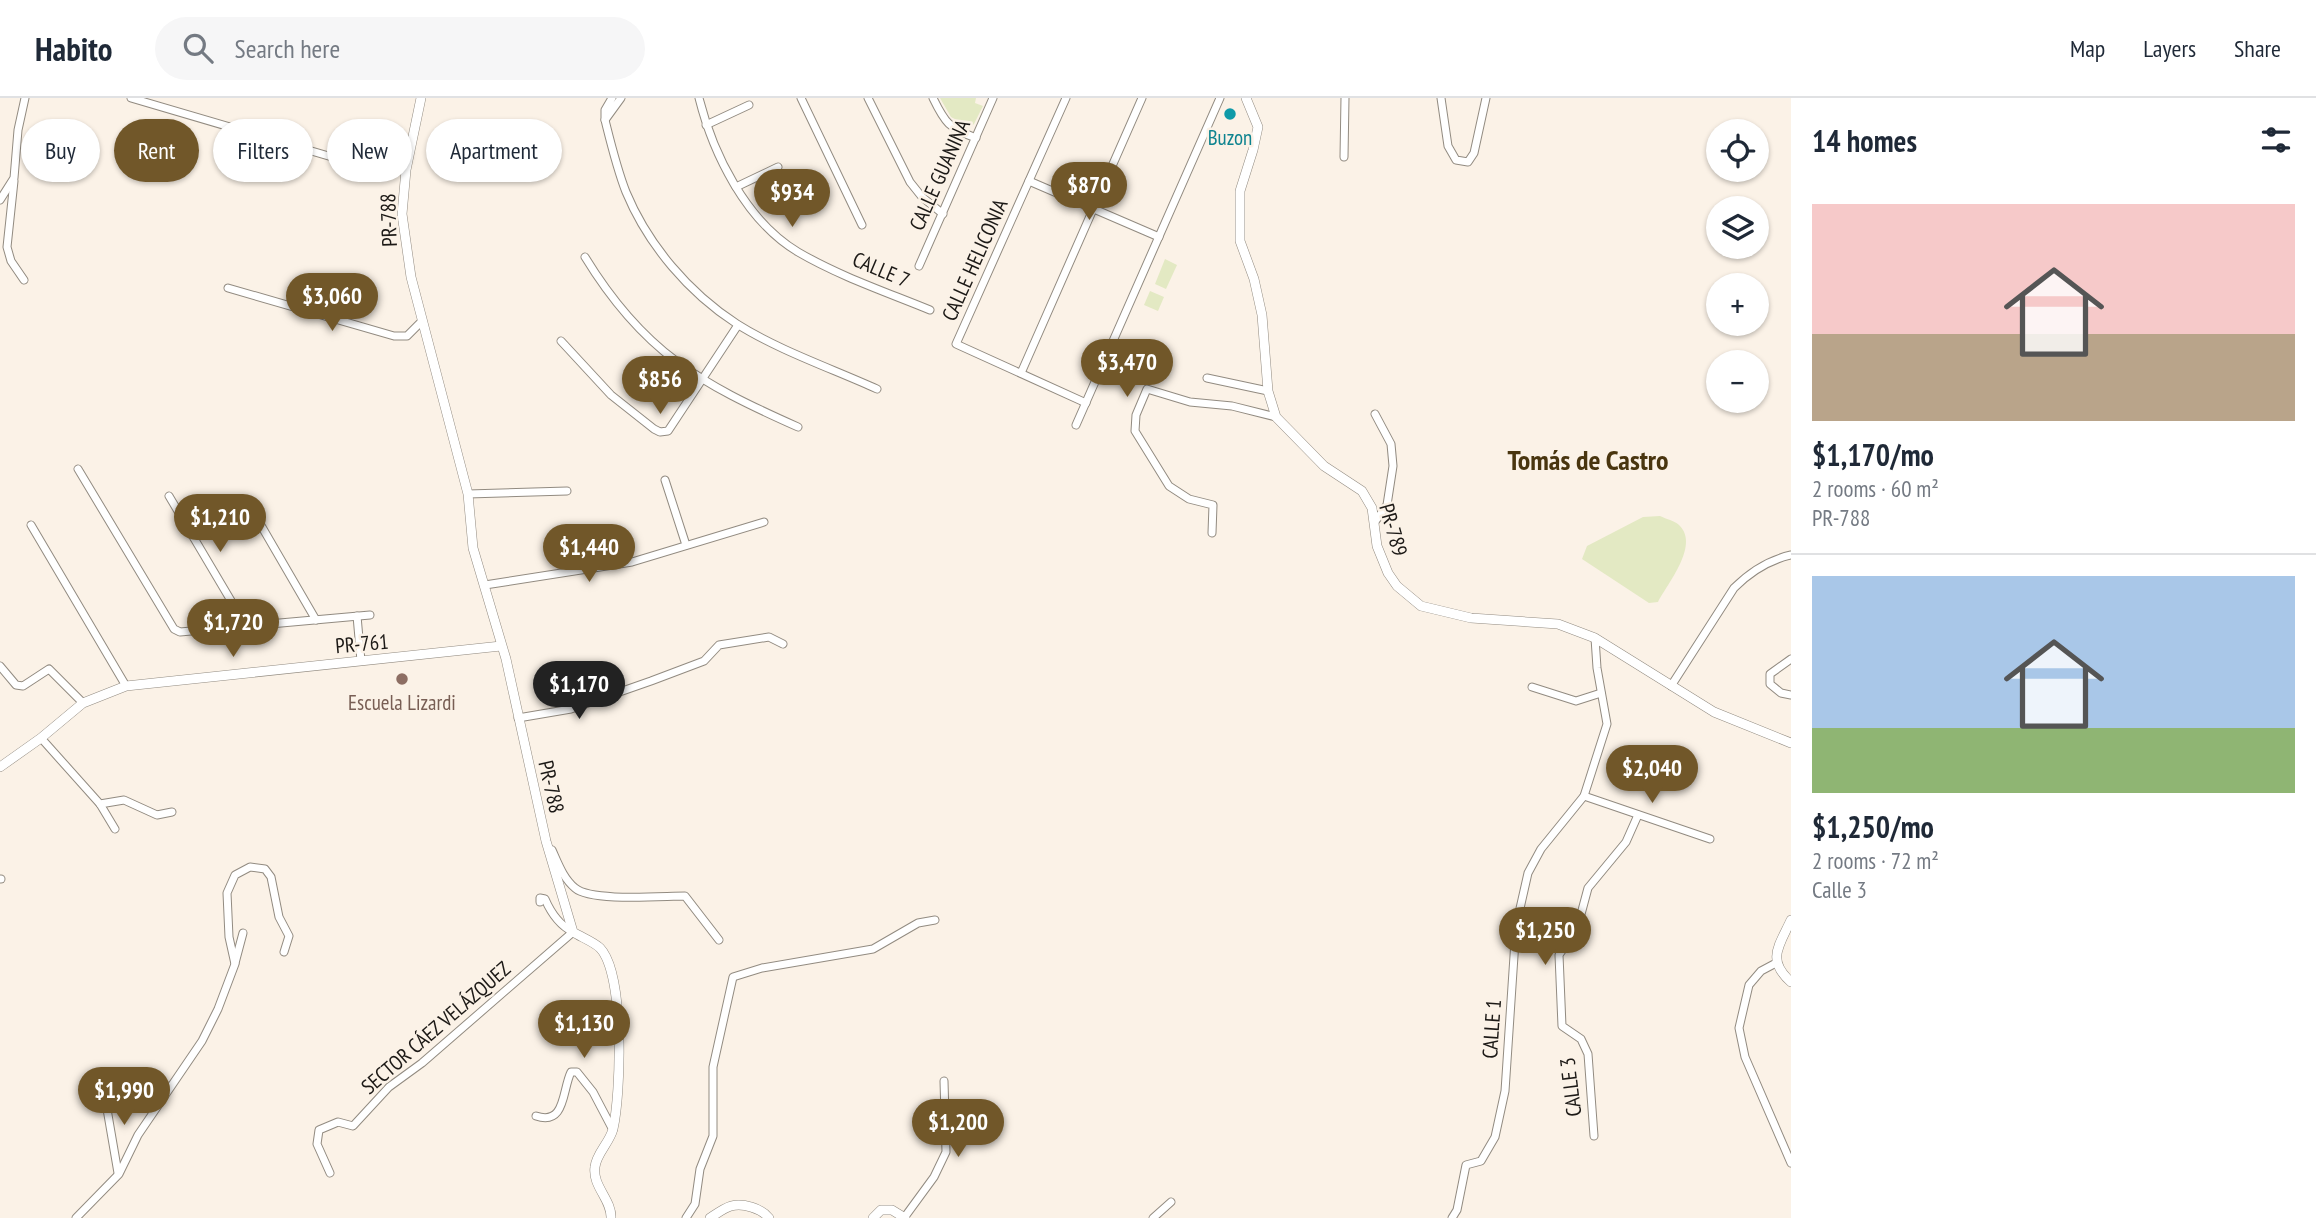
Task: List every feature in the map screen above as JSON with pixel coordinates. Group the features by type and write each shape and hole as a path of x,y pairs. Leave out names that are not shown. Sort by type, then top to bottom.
{"street":[{"path":"24,280 11,261 7,247 18,130 25,98"},
{"path":"131,98 327,156"},
{"name":"PR-788","path":"412,141 421,98"},
{"path":"621,98 612,102 606,110 605,120 626,192 663,257 700,296 738,325 877,389"},
{"name":"CALLE 7","path":"699,98 721,163 766,226 795,251 930,310"},
{"path":"800,98 862,225"},
{"path":"868,98 911,182 922,197 943,214"},
{"path":"933,98 944,120 958,131 976,138"},
{"name":"CALLE GUANINA","path":"919,266 993,98"},
{"name":"CALLE HELICONIA","path":"1066,98 956,344 1086,403"},
{"path":"1021,373 1142,98"},
{"path":"1076,425 1220,98"},
{"name":"PR-789","path":"1246,98 1258,127 1240,191 1240,241 1254,279 1262,315 1268,391 1276,417 1324,466 1362,491 1372,508 1377,546 1388,573 1397,586 1421,606 1471,618 1558,625 1595,638 1714,712 1791,743"},
{"path":"1344,157 1345,98"},
{"path":"1441,98 1448,146 1456,160 1468,162 1474,153 1486,98"},
{"path":"706,125 749,105"},
{"path":"736,187 778,167"},
{"path":"0,200 14,178"},
{"path":"1029,181 1159,237"},
{"name":"PR-788","path":"405,182 402,214 411,277 468,494 473,548 506,659 546,841 573,932"},
{"path":"585,257 621,310 671,359 744,403 799,427"},
{"path":"228,288 394,336 407,336 422,321"},
{"path":"561,341 611,395 660,432 668,431 738,325"},
{"path":"1207,378 1268,391"},
{"path":"1212,533 1213,505 1189,499 1169,485 1135,431 1136,415 1147,388 1190,401 1232,406 1276,417"},
{"path":"1374,524 1387,505 1393,466 1391,444 1375,414"},
{"path":"78,469 174,629 180,632 370,615"},
{"path":"665,480 686,545"},
{"path":"468,494 567,491"},
{"path":"169,496 246,626"},
{"path":"255,514 316,620"},
{"path":"485,585 632,562 764,522"},
{"path":"31,525 126,686"},
{"path":"1671,686 1734,588 1744,577 1775,558 1791,555"},
{"path":"357,616 361,661"},
{"path":"518,718 570,709 651,681 704,661 719,645 769,637 783,644"},
{"name":"CALLE 1","path":"1452,1218 1457,1210 1466,1165 1481,1161 1495,1137 1498,1125 1505,1091 1516,926 1528,873 1541,849 1584,796 1607,724 1595,638"},
{"name":"PR-761","path":"0,767 83,703 126,686 501,646"},
{"path":"1791,659 1770,674 1770,684 1791,695"},
{"path":"0,666 16,685 23,685 49,669 83,703"},
{"path":"1532,687 1576,701 1601,694"},
{"path":"41,738 100,804 115,829"},
{"path":"1584,796 1710,839"},
{"path":"100,804 124,800 157,815 172,812"},
{"name":"CALLE 3","path":"1594,1136 1588,1054 1581,1039 1562,1026 1559,955 1577,929 1588,888 1626,842 1638,815"},
{"path":"546,841 562,872 576,890 607,897 685,896 719,940"},
{"path":"235,964 229,937 227,893 235,876 250,867 265,869 271,877 279,917 289,936 285,952"},
{"path":"540,902 540,898 545,899 550,912 563,927 601,949 614,977 620,1060 613,1130 594,1167 597,1183 611,1212 611,1218"},
{"path":"686,1218 695,1204 699,1169 713,1136 713,1067 733,977 762,968 873,949 918,923 936,920"},
{"path":"1791,920 1778,948 1776,963 1779,972 1791,982"},
{"name":"SECTOR CÁEZ VELÁZQUEZ","path":"330,1173 317,1143 319,1130 338,1122 353,1126 389,1087 422,1063 573,932"},
{"path":"76,1218 119,1174 138,1135 202,1041 218,1009 243,933"},
{"path":"1776,963 1761,971 1749,985 1739,1028 1745,1057 1791,1163"},
{"path":"536,1116 549,1118 556,1115 571,1072 577,1072 593,1092 613,1130"},
{"path":"119,1174 107,1109 123,1078"},
{"path":"873,1218 881,1210 892,1210 904,1218 934,1177 946,1152 944,1080"},
{"path":"1153,1218 1171,1202"},
{"path":"710,1218 730,1206 748,1206 765,1213 769,1218"}],"green space":[{"path":"940,98 976,98 975,103 983,106 970,127 951,117"},
{"path":"1165,259 1177,265 1166,289 1155,284"},
{"path":"1150,291 1164,297 1158,311 1144,305"},
{"path":"1660,516 1680,526 1685,534 1686,544 1680,564 1658,602 1649,603 1582,559 1587,546 1643,517"}],"place":[{"name":"Buzon","path":"1230,114"},
{"name":"Escuela Lizardi","path":"402,679"}],"district":[{"name":"Tomás de Castro","path":"1588,460"}]}
